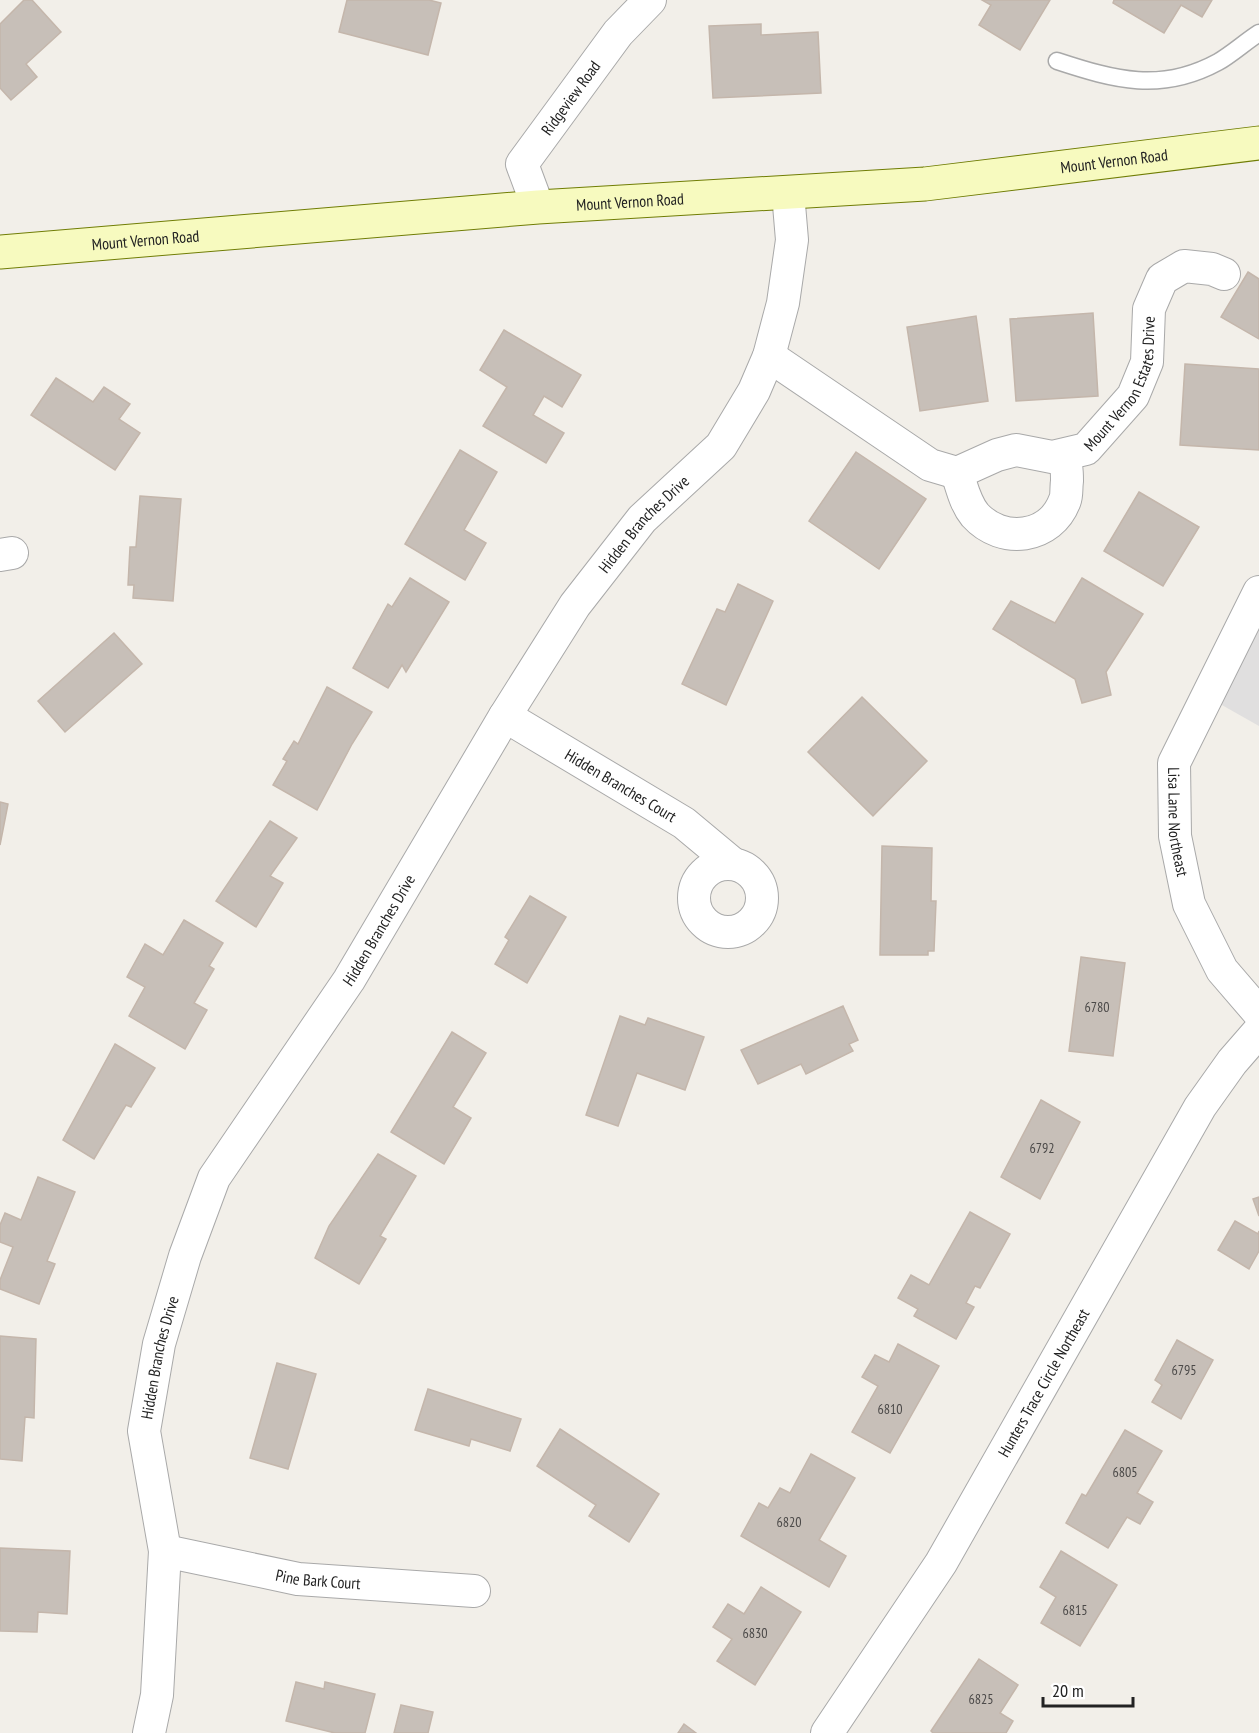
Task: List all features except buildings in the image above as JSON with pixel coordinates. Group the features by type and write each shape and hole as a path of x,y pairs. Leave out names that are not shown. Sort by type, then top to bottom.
{"street":[{"name":"Ridgeview Road","path":"538,207 522,165 618,33 650,0"},
{"name":"Mount Vernon Road","path":"0,252 538,207 936,183 1259,143"},
{"name":"Hidden Branches Drive","path":"150,1733 157,1695 165,1551 144,1431 159,1344 185,1256 214,1178 350,980 505,716 575,606 642,519 721,446 754,391 769,356 783,303 792,240 788,193"},
{"name":"Mount Vernon Estates Drive","path":"957,473 997,455 1016,450 1052,457 1086,449 1133,396 1147,362 1149,309 1162,279 1184,266 1212,269 1224,274"},
{"path":"769,356 930,465 957,473 965,498 976,515 996,531 1015,535 1032,533 1050,523 1065,500 1067,476 1064,460 1060,456"},
{"name":"Lisa Lane Northeast","path":"1259,592 1174,763 1174,774 1175,836 1190,904 1222,970 1259,1013"},
{"name":"Hidden Branches Court","path":"505,716 684,823 732,863"},
{"name":"Hunters Trace Circle Northeast","path":"827,1733 941,1563 1200,1107 1232,1062 1259,1031"},
{"name":"Pine Bark Court","path":"165,1551 298,1579 474,1591"}],"lane":[{"path":"1058,61 1106,77 1136,82 1166,80 1192,74 1218,62 1259,33"}],"shaded area":[{"path":"1259,605 1259,726 1206,696"}]}
